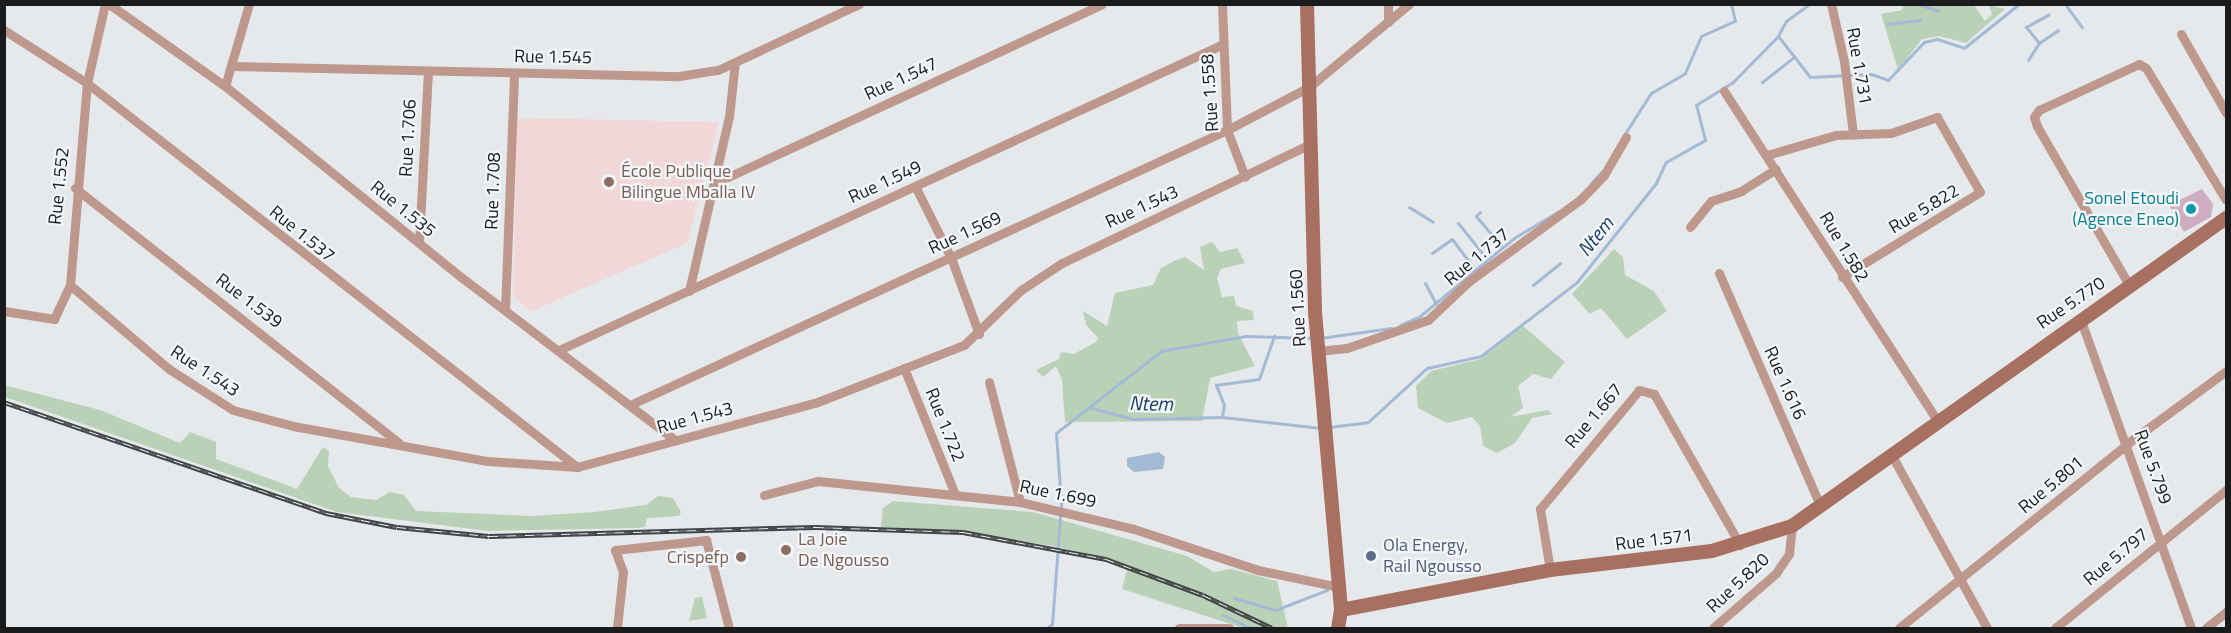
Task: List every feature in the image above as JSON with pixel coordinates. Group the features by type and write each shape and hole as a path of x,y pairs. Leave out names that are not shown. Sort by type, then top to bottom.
{"main road":[{"name":"Rue 1.560","path":"1307,4 1318,351 1342,622"},
{"name":"Rue 5.770","path":"1936,420 2226,218"},
{"name":"Rue 1.571","path":"1342,622 1550,570 1740,545 1792,526 1936,420"}],"street":[{"name":"Rue 1.552","path":"4,311 54,319 70,285 75,189 87,83 107,4"},
{"name":"Rue 1.535","path":"107,4 225,86 419,243 632,404 675,441"},
{"path":"225,86 249,4"},
{"name":"Rue 1.545","path":"231,66 679,76 735,62 859,4"},
{"name":"Rue 1.547","path":"714,183 1102,4"},
{"name":"Rue 1.558","path":"1222,4 1227,130 1245,177"},
{"path":"1388,4 1388,22"},
{"name":"Rue 1.569","path":"632,404 1227,130 1309,87 1409,4"},
{"name":"Rue 1.731","path":"1831,4 1844,61 1853,134"},
{"name":"Rue 1.537","path":"4,30 87,83 578,467"},
{"path":"2181,34 2226,113"},
{"name":"Rue 1.549","path":"560,350 1223,44"},
{"path":"689,291 696,243 714,183 735,62"},
{"path":"2129,285 2092,228 2034,117 2039,110 2139,64 2146,68 2226,200"},
{"name":"Rue 1.706","path":"419,243 428,71"},
{"name":"Rue 1.708","path":"505,310 514,73"},
{"name":"Rue 1.582","path":"1724,91 1936,420"},
{"name":"Rue 5.822","path":"1767,156 1807,141 1853,134 1891,133 1938,117 1980,192 1842,277"},
{"name":"Rue 1.737","path":"1318,351 1347,348 1428,320 1468,282 1581,199 1604,175 1626,137"},
{"name":"Rue 1.543","path":"70,285 169,369 233,410 293,426 515,465 578,467 815,403 904,368 980,334 1021,290 1062,263 1310,144"},
{"path":"1690,227 1711,201 1741,191 1776,169"},
{"path":"915,186 951,258 980,334"},
{"name":"Rue 1.539","path":"75,189 308,367 399,444"},
{"name":"Rue 1.616","path":"1719,273 1820,505"},
{"name":"Rue 5.799","path":"2080,318 2128,442 2191,628"},
{"name":"Rue 1.722","path":"904,368 956,494"},
{"name":"Rue 5.801","path":"1899,628 1961,580 2128,442 2226,371"},
{"path":"989,382 1020,502"},
{"name":"Rue 1.667","path":"1550,570 1540,524 1545,500 1639,390 1654,394 1740,545"},
{"path":"1891,454 1987,628"},
{"name":"Rue 1.699","path":"764,495 818,481 1020,502 1134,529 1258,570 1339,587"},
{"name":"Rue 5.797","path":"2055,628 2226,490"},
{"name":"Rue 5.820","path":"1713,628 1776,573 1789,554 1792,526"},
{"path":"617,628 623,572 615,550 706,540 729,628"},
{"path":"2206,628 2226,612"},
{"path":"1179,628 1229,628"}],"shaded area":[{"name":"École Publique Bilingue Mballa IV","path":"523,118 719,122 687,243 530,312 513,296 517,121"}],"green space":[{"path":"1904,5 1974,5 1985,21 1992,14 1989,5 2005,9 1966,43 1939,36 1922,39 1898,70 1881,14 1902,10"},
{"path":"1212,242 1220,252 1237,248 1245,263 1221,269 1217,278 1222,297 1234,296 1236,306 1253,311 1254,320 1237,321 1238,333 1255,366 1210,378 1202,421 1065,422 1062,380 1056,366 1043,377 1036,370 1059,359 1061,352 1074,354 1096,342 1098,338 1086,325 1083,311 1107,326 1115,293 1153,285 1161,268 1185,257 1204,270 1200,247"},
{"path":"1614,249 1623,257 1625,275 1654,291 1667,311 1627,339 1601,308 1590,314 1572,294"},
{"path":"1523,326 1565,362 1551,379 1533,374 1518,386 1523,408 1510,417 1548,410 1552,414 1532,418 1515,443 1497,453 1483,446 1480,426 1472,417 1447,423 1418,408 1416,386 1431,371 1481,359"},
{"path":"4,385 100,410 180,443 190,432 216,442 216,459 297,489 323,447 329,451 328,466 339,488 351,497 376,500 390,492 404,495 416,511 532,516 594,512 646,505 658,496 673,498 681,512 679,516 647,518 645,527 638,528 488,531 337,512 5,397"},
{"path":"893,501 1033,512 1187,556 1214,572 1231,569 1277,581 1288,628 1243,628 1122,589 1128,566 1059,547 963,532 881,527 883,508"},
{"path":"702,597 707,618 689,621 695,598"}],"water":[{"path":"1159,452 1165,457 1163,469 1134,472 1127,466 1127,458"}],"building":[{"name":"Sonel Etoudi (Agence Eneo)","path":"2202,189 2213,204 2211,217 2184,232 2169,205"}],"waterway":[{"path":"1624,135 1651,93 1685,73 1701,36 1735,21 1731,4"},
{"path":"1778,36 1786,21 1809,4"},
{"path":"1918,4 1938,11"},
{"name":"Ntem","path":"1329,427 1368,422 1427,368 1481,356 1577,282 1656,183 1666,162 1705,140 1696,105 1733,82 1778,36 1810,77 1871,74 1888,80 1924,42 1937,39 1964,48 2019,4"},
{"path":"2065,4 2082,27"},
{"path":"2039,43 2026,27 2049,14"},
{"path":"1887,24 1921,20"},
{"path":"2028,60 2039,43 2058,30"},
{"path":"1762,82 1794,57"},
{"path":"1591,183 1602,171"},
{"path":"1409,207 1433,222"},
{"path":"1400,325 1420,316 1514,238 1559,211"},
{"path":"1480,212 1476,216 1502,247"},
{"path":"1458,223 1487,259"},
{"path":"1432,253 1452,239 1474,268"},
{"path":"1533,285 1560,263"},
{"path":"1425,283 1436,304"},
{"path":"1320,338 1391,328"},
{"name":"Ntem","path":"1047,628 1052,624 1061,503 1056,433 1161,351 1246,336 1314,338"},
{"path":"1222,417 1224,405 1216,385 1259,379 1274,336"},
{"name":"Ntem","path":"1088,407 1133,419 1222,417 1320,428"},
{"path":"1234,598 1275,610 1327,590"},
{"path":"1223,615 1251,628"}],"railway":[{"path":"4,402 326,513 397,527 489,536 815,527 963,532 1106,559 1203,595 1272,628"}],"place":[{"name":"École Publique Bilingue Mballa IV","path":"609,182"},
{"name":"Sonel Etoudi (Agence Eneo)","path":"2191,209"},
{"name":"La Joie De Ngousso","path":"786,550"},
{"name":"Ola Energy, Rail Ngousso","path":"1371,556"},
{"name":"Crispefp","path":"741,557"}]}
